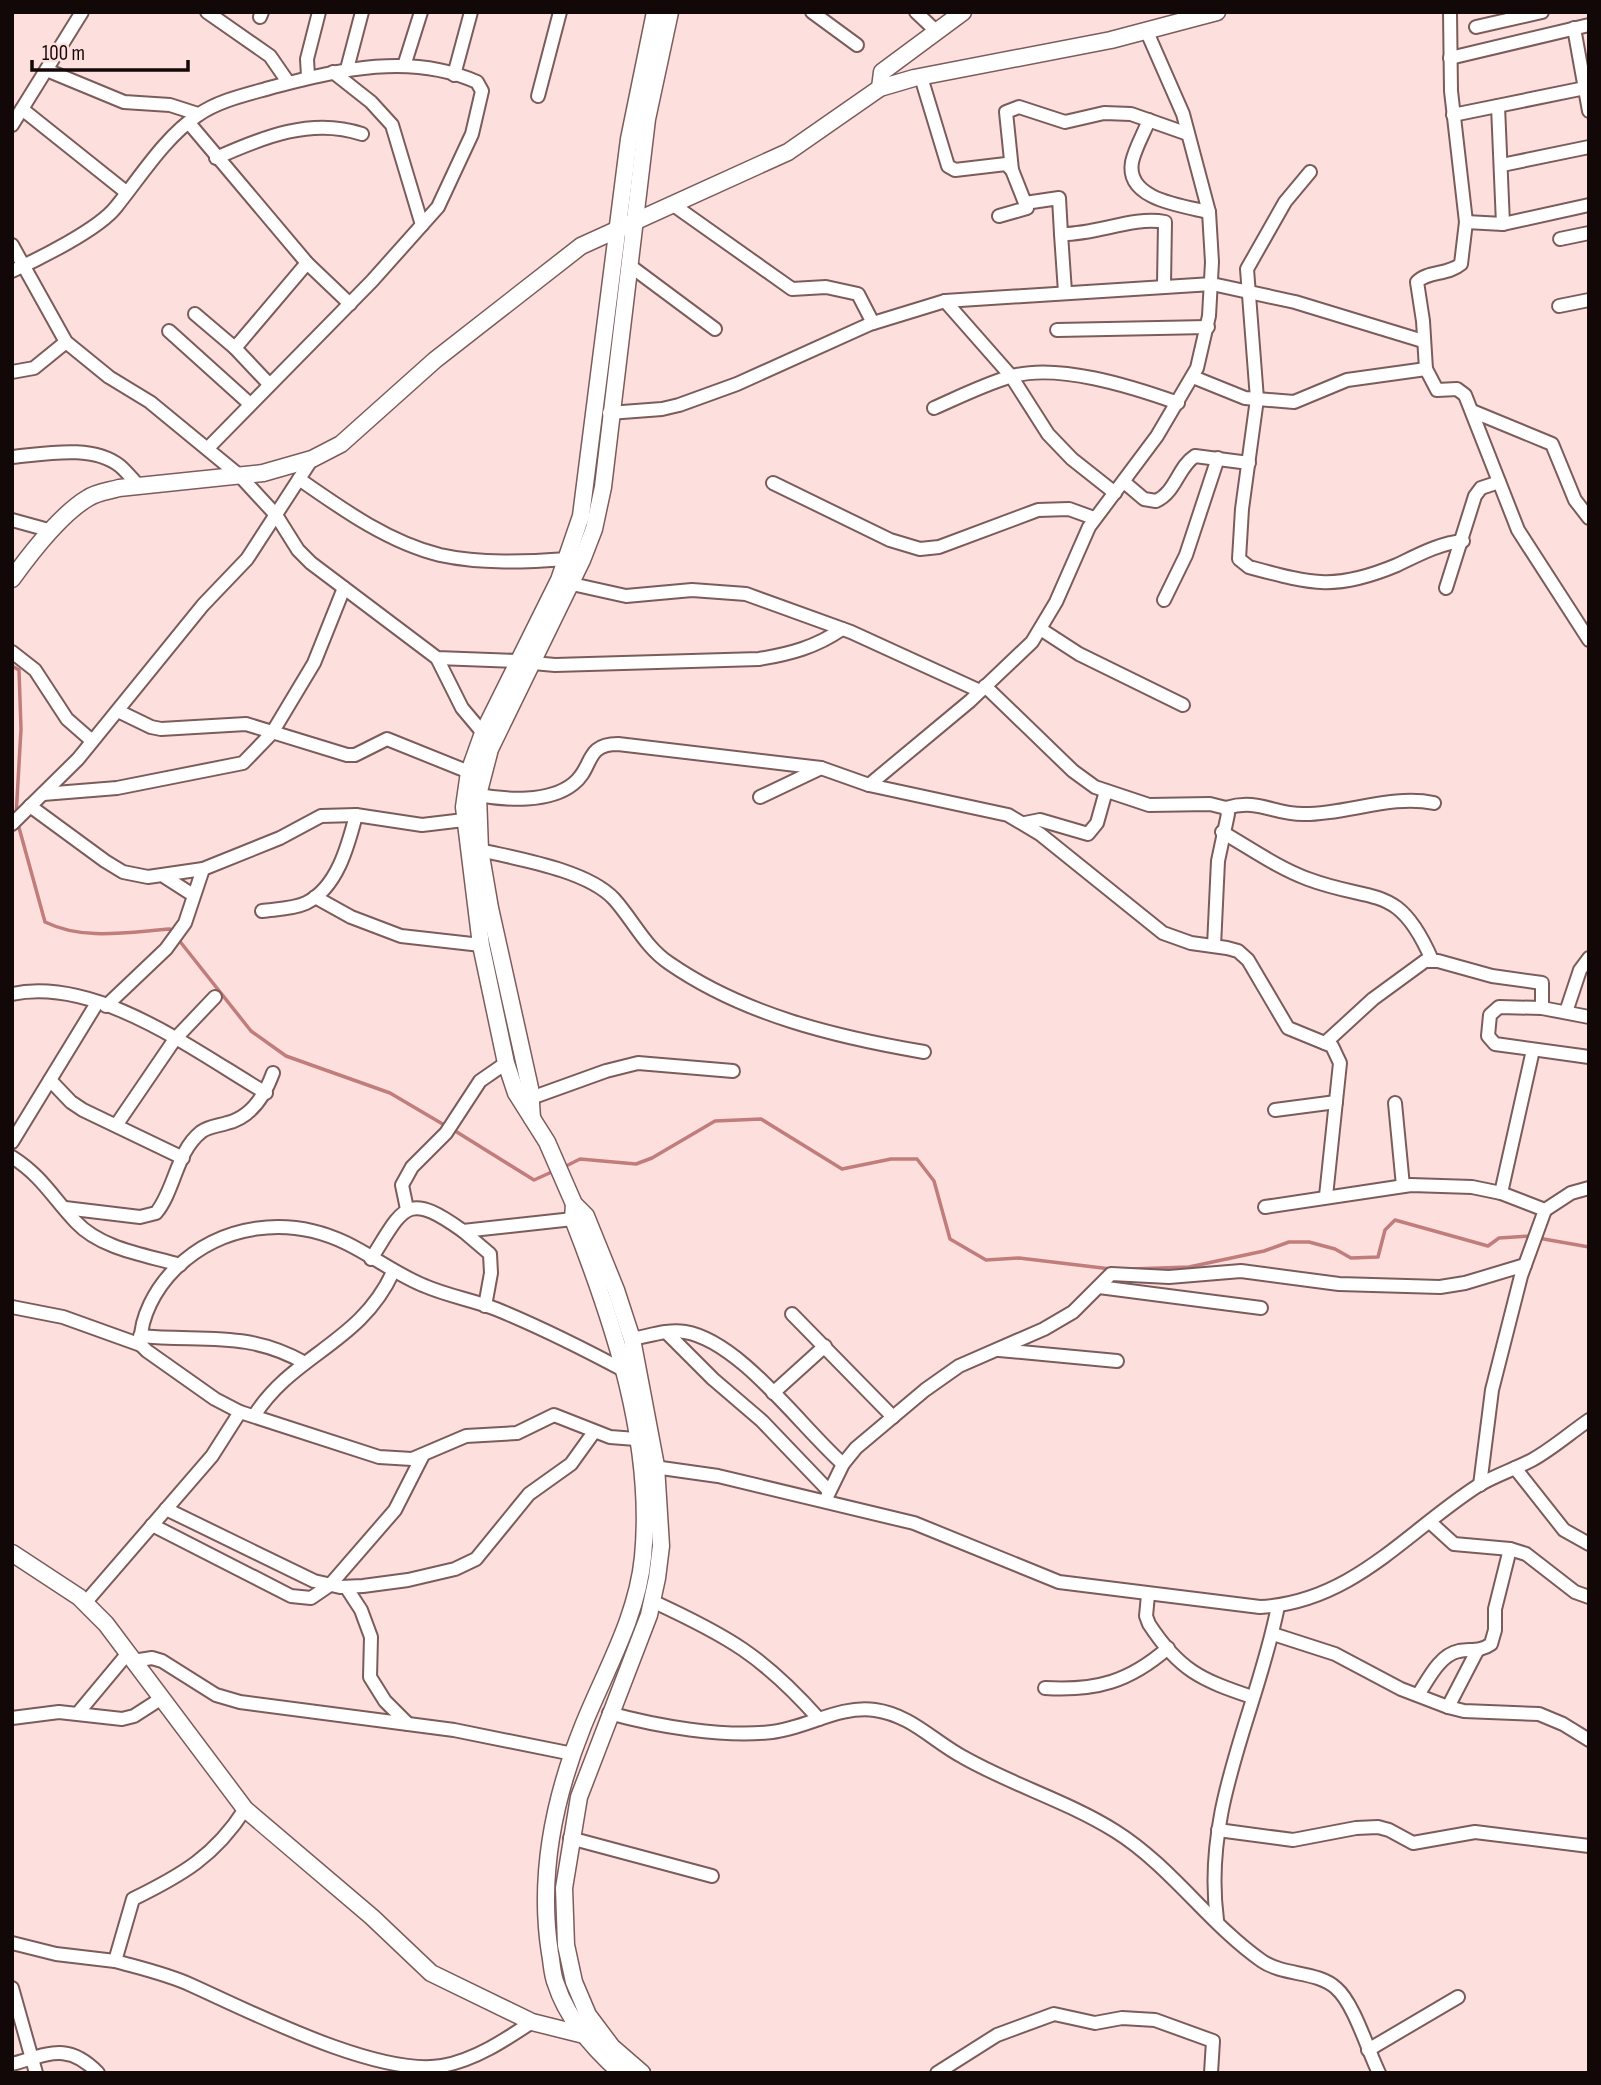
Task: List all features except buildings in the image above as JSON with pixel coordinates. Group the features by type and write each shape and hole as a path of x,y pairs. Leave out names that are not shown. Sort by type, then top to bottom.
{"street":[{"path":"12,125 49,71 82,12"},
{"path":"207,12 270,56 288,82"},
{"path":"308,76 307,59 319,12"},
{"path":"347,69 362,12"},
{"path":"404,66 421,12"},
{"path":"454,75 471,12"},
{"path":"538,96 560,12"},
{"path":"621,2073 583,2035 555,1984 544,1892 552,1835 573,1754 637,1592 643,1558 648,1466 636,1438 621,1351 565,1183 549,1148 516,1093 506,1063 481,945 464,820 470,772 483,733 572,584 594,528 603,486 609,413 629,265 626,224 629,139 655,12"},
{"path":"532,1120 531,1098 480,850 478,795 490,748 568,559 581,516 589,468 597,371 670,12"},
{"path":"812,12 857,45"},
{"path":"916,12 937,32"},
{"path":"880,88 882,72 963,12"},
{"path":"12,579 28,556 88,498 139,486 240,476 312,460 341,444 371,421 435,360 581,246 788,152 880,88 921,77 1034,57 1147,32 1217,12"},
{"path":"1450,12 1453,115 1466,222 1461,264 1448,272 1424,276 1417,282 1426,369 1437,390 1462,390 1518,530 1589,640"},
{"path":"1476,27 1542,12"},
{"path":"1450,58 1589,25"},
{"path":"1574,28 1589,111"},
{"path":"869,785 983,689 1042,630 1094,518 1124,482 1193,377 1208,327 1212,284 1209,212 1183,114 1147,32"},
{"path":"18,268 106,217 194,118 243,96 308,76 347,69 404,66 477,82 482,87 481,99 472,134 438,207 350,303 208,448"},
{"path":"49,71 124,102 170,105 194,118 216,158 307,263 350,303"},
{"path":"332,72 371,102 393,125 422,225"},
{"path":"921,77 948,166 955,170 1006,164 1012,170"},
{"path":"1453,115 1585,88"},
{"path":"1498,106 1503,224"},
{"path":"999,216 1027,208 1012,170 1006,112 1019,107 1065,122 1104,113 1131,114 1188,134"},
{"path":"22,108 126,192"},
{"path":"1149,120 1132,163 1133,177 1143,191 1160,200 1209,212"},
{"path":"216,158 254,141 288,131 329,127 362,134"},
{"path":"1502,165 1589,147"},
{"path":"1310,172 1285,202 1247,269 1247,290 1255,348 1256,399 1238,550 1242,564 1311,583 1350,582 1446,544 1463,541"},
{"path":"1025,203 1059,198 1065,292"},
{"path":"672,204 792,289 826,287 859,294 873,323"},
{"path":"1466,222 1503,224 1589,205"},
{"path":"1061,234 1083,234 1152,220 1165,222 1164,285"},
{"path":"1560,239 1589,233"},
{"path":"12,244 18,268 66,342 85,359 150,402 208,448 240,476 276,515 298,550 436,657 462,708 483,733"},
{"path":"234,348 307,263"},
{"path":"629,265 715,329"},
{"path":"609,413 662,410 679,405 737,384 873,323 946,301 1212,284 1247,290 1423,341"},
{"path":"1559,306 1589,300"},
{"path":"946,301 1011,376 1048,434 1072,459 1115,493"},
{"path":"195,314 234,348 269,384"},
{"path":"1057,330 1208,327"},
{"path":"169,331 250,404"},
{"path":"12,372 34,368 66,342"},
{"path":"1193,377 1227,392 1256,399 1294,402 1347,380 1426,369"},
{"path":"934,408 1011,376 1039,373 1114,383 1178,403"},
{"path":"1472,411 1552,444 1575,500 1589,518"},
{"path":"12,457 62,453 100,458 118,465 139,486"},
{"path":"1124,482 1144,499 1156,501 1170,491 1191,458 1219,458 1249,463"},
{"path":"1164,600 1190,544 1219,458"},
{"path":"12,824 118,711 203,605 247,559 312,460"},
{"path":"299,479 351,516 441,555 515,562 568,559"},
{"path":"1446,588 1478,491 1499,482"},
{"path":"773,483 890,540 920,549 939,547 1038,510 1069,509 1094,518"},
{"path":"12,520 52,531"},
{"path":"572,584 626,596 692,590 746,594 842,629 983,689 1083,780 1106,791 1149,805 1210,804 1226,808 1258,804 1301,814 1369,807 1406,799 1434,803"},
{"path":"43,794 117,788 232,766 251,757 272,733 313,663 344,588"},
{"path":"436,657 555,665 759,659 792,653 820,643 842,629"},
{"path":"1042,630 1090,659 1184,705"},
{"path":"12,652 35,670 67,719 91,740"},
{"path":"118,711 161,729 246,724 346,755 369,748 381,740 395,740 470,772"},
{"path":"478,795 500,799 523,798 571,786 582,776 595,750 604,744 821,768 869,785 957,802 1008,815 1025,823 1163,933 1191,943 1238,951 1248,960 1288,1028 1325,1044 1338,1054 1326,1196"},
{"path":"760,797 821,768"},
{"path":"1025,823 1040,820 1088,834 1097,823 1106,791"},
{"path":"28,808 123,872 135,876 165,877 204,869 280,838 321,816 356,816 422,825 464,820"},
{"path":"1214,946 1222,832 1228,814 1226,808"},
{"path":"262,911 295,907 315,897 329,883 343,859 356,816"},
{"path":"1222,832 1307,879 1389,900 1415,927 1432,960"},
{"path":"480,850 549,867 596,886 611,896 651,948 668,963 729,995 806,1027 924,1052"},
{"path":"12,1142 101,1005 166,949 185,923 204,869"},
{"path":"165,877 193,895"},
{"path":"315,897 351,918 401,936 481,945"},
{"path":"1566,1012 1580,970 1589,958"},
{"path":"1325,1044 1412,968 1432,960 1492,975 1542,983 1542,1008"},
{"path":"12,994 54,991 133,1016 265,1093"},
{"path":"117,1124 175,1039 215,997"},
{"path":"1589,1017 1542,1008 1499,1007 1490,1015 1490,1041 1533,1050 1589,1056"},
{"path":"1501,1193 1533,1050"},
{"path":"407,1209 402,1185 412,1167 446,1133 480,1081 506,1063"},
{"path":"531,1098 606,1071 638,1063 733,1072"},
{"path":"65,1208 151,1216 162,1205 183,1158 201,1133 245,1115 265,1093 273,1073"},
{"path":"50,1080 71,1102 183,1158"},
{"path":"1275,1110 1336,1102"},
{"path":"1395,1103 1403,1186"},
{"path":"12,1157 40,1177 86,1231 117,1247 180,1265"},
{"path":"1480,1485 1492,1390 1525,1265 1545,1210 1587,1184"},
{"path":"1265,1207 1403,1186 1472,1187 1501,1193 1545,1210"},
{"path":"372,1259 397,1219 407,1209 434,1210 490,1254 492,1273 485,1306"},
{"path":"463,1231 574,1211 586,1216 617,1290 632,1339 661,1546 652,1601 588,1767 570,1838 564,1888 566,1945 574,1982 588,2015 604,2036 642,2073"},
{"path":"140,1340 154,1296 180,1265 232,1233 251,1228 280,1227 314,1231 347,1243 393,1272 438,1292 485,1306 565,1339 625,1371"},
{"path":"827,1496 843,1464 856,1448 893,1417 959,1366 1044,1329 1073,1312 1111,1274 1119,1272 1169,1277 1241,1271 1339,1284 1440,1287 1465,1283 1525,1265"},
{"path":"254,1416 272,1391 304,1363 360,1322 380,1299 393,1272"},
{"path":"1098,1287 1261,1308"},
{"path":"12,1307 63,1317 140,1340 227,1337 271,1347 304,1363"},
{"path":"792,1314 893,1417"},
{"path":"632,1339 666,1332 684,1332 720,1347 750,1369 843,1464"},
{"path":"666,1332 713,1379 762,1421 827,1496"},
{"path":"140,1340 215,1399 240,1412 379,1457 402,1459 423,1455 466,1436 517,1433 554,1415 610,1437 636,1438"},
{"path":"773,1393 825,1346"},
{"path":"995,1349 1117,1361"},
{"path":"85,1603 212,1455 240,1412"},
{"path":"648,1466 827,1496 942,1532 1059,1582 1259,1607 1278,1606 1325,1592 1357,1576 1480,1485 1534,1459 1589,1420"},
{"path":"166,1509 272,1563 330,1585 346,1587 408,1580 455,1569 476,1559 487,1549 511,1512 544,1481 571,1464 594,1432"},
{"path":"152,1525 291,1596 311,1598 330,1585 395,1510 423,1455"},
{"path":"1515,1468 1564,1530 1589,1544"},
{"path":"1431,1523 1454,1544 1510,1549 1526,1554 1575,1592 1589,1597"},
{"path":"1418,1695 1444,1659 1460,1651 1477,1651 1491,1644 1494,1637 1495,1609 1510,1549"},
{"path":"12,1553 85,1603 130,1656 245,1809 372,1917 430,1973 533,2022 583,2035 604,2036"},
{"path":"346,1587 361,1610 371,1637 370,1677 385,1701 408,1724"},
{"path":"1148,1595 1146,1616 1149,1624 1194,1675 1252,1697"},
{"path":"652,1601 736,1642 759,1659 819,1719"},
{"path":"1217,1920 1213,1858 1218,1830 1236,1746 1273,1634 1278,1606"},
{"path":"1273,1634 1335,1654 1448,1707 1464,1711 1539,1714 1563,1724 1589,1740"},
{"path":"1045,1688 1116,1682 1131,1676 1168,1648"},
{"path":"1448,1707 1477,1651"},
{"path":"130,1656 162,1661 205,1690 240,1702 408,1724 573,1754"},
{"path":"78,1713 130,1656"},
{"path":"12,1718 78,1713 122,1718 134,1716 162,1698"},
{"path":"610,1713 643,1723 736,1732 771,1732 859,1709 877,1710 914,1723 965,1759 1056,1800 1116,1832 1145,1853 1271,1967 1336,1987 1345,1998 1379,2073"},
{"path":"115,1961 133,1899 203,1861 230,1832 245,1809"},
{"path":"1218,1830 1293,1840 1356,1828 1378,1827 1413,1843 1475,1832 1589,1846"},
{"path":"570,1838 712,1876"},
{"path":"12,1943 56,1954 115,1961 190,1984 286,2028 416,2070 444,2066 472,2056 533,2022"},
{"path":"12,1988 36,2073"},
{"path":"1368,2050 1458,1997"},
{"path":"937,2073 997,2035 1054,2014 1095,2023 1122,2018 1155,2020 1213,2041 1211,2073"},
{"path":"12,2064 70,2052 98,2073"}],"waterway":[{"path":"12,666 19,670 21,729 16,817"},
{"path":"18,824 45,922 75,932 122,933 170,929 173,933"},
{"path":"178,939 251,1031 286,1056 390,1093 446,1126"},
{"path":"564,1167 580,1159 636,1164 652,1158 715,1121 761,1119 842,1169 891,1159 917,1159 934,1181 950,1239 986,1260 1019,1258 1111,1269"},
{"path":"452,1129 534,1180 554,1171"},
{"path":"1132,1269 1189,1267 1264,1251 1289,1242 1309,1242 1335,1249 1351,1258 1378,1257 1385,1230 1395,1220 1488,1246 1499,1238 1530,1236"},
{"path":"1538,1238 1589,1247"}]}
